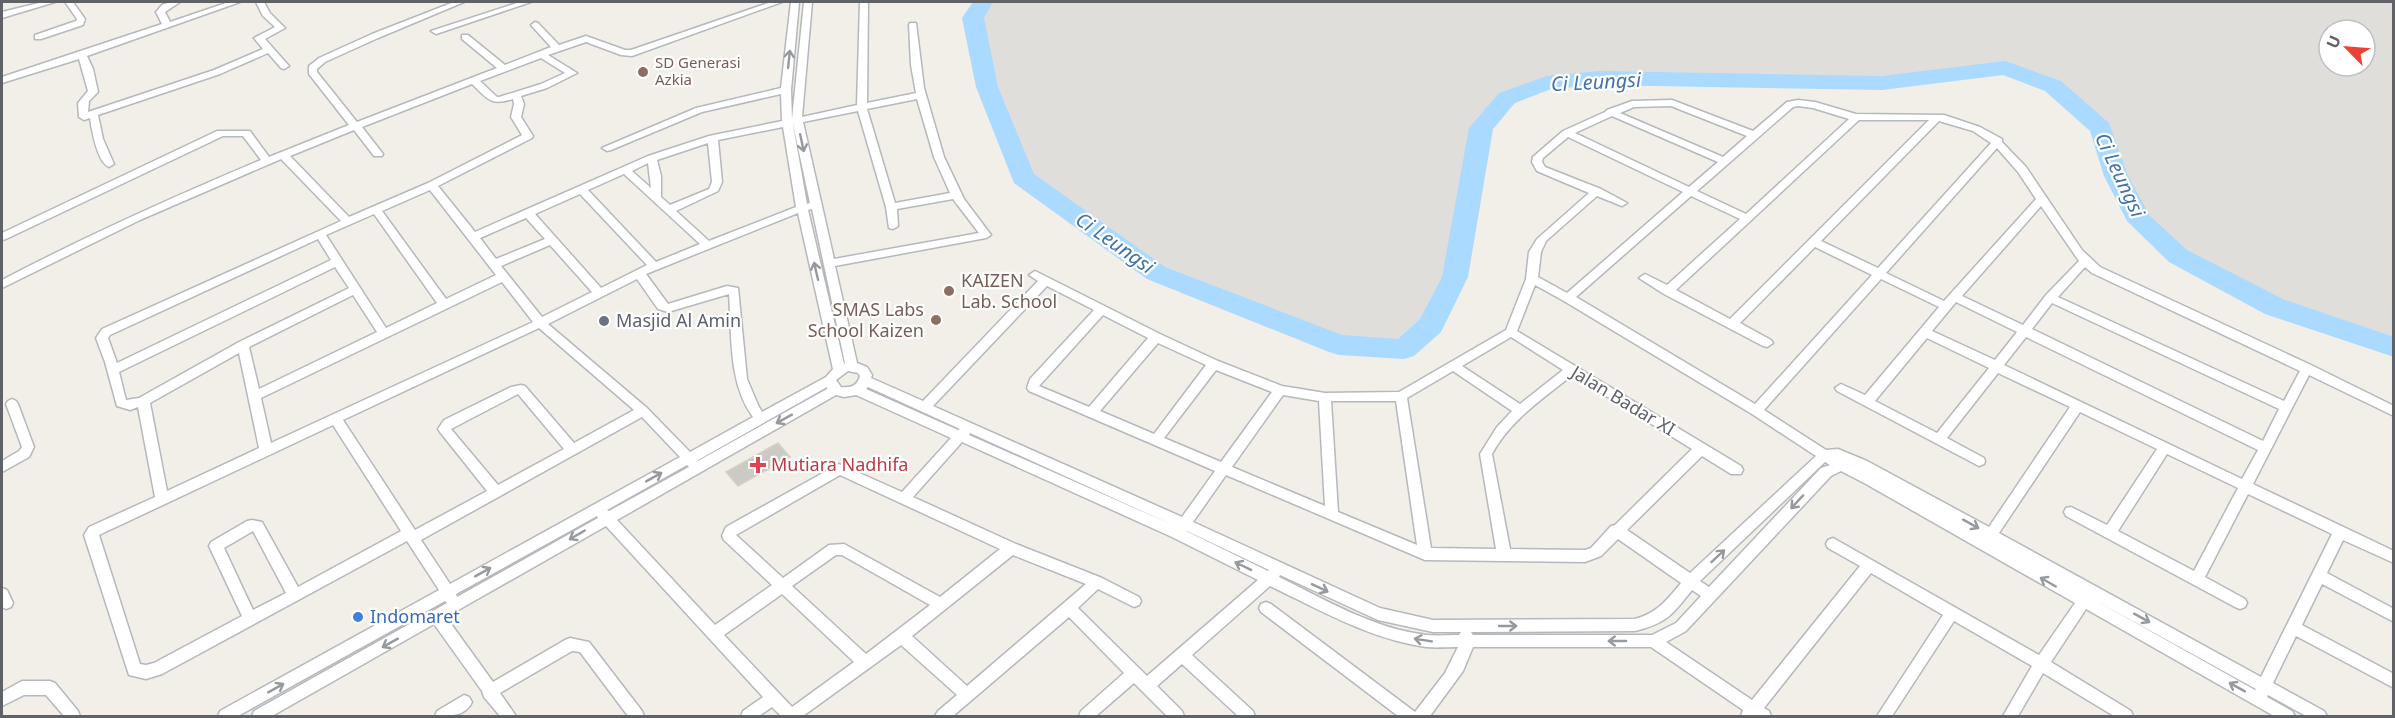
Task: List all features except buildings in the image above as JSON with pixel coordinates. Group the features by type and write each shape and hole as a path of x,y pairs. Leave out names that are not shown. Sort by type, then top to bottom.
{"street":[{"path":"2,15 51,2"},
{"path":"38,37 80,23 81,19 69,2"},
{"path":"167,25 160,12 177,2"},
{"path":"2,80 236,2"},
{"path":"260,2 266,14 280,28 259,38 284,66"},
{"path":"378,154 312,72 312,68 322,60 375,36 460,2"},
{"path":"436,31 528,2"},
{"path":"2,284 141,217 267,162 557,48 586,39 624,53 632,53 778,2"},
{"path":"795,2 786,90 852,366"},
{"path":"808,2 792,120 802,208 834,380 849,392 861,385 864,370 852,366"},
{"path":"864,2 862,107 891,207 894,226"},
{"path":"535,25 557,48"},
{"path":"828,264 986,235 956,195 940,160 911,48 913,25"},
{"path":"465,37 504,69"},
{"path":"82,55 93,92 83,99 81,105 84,117 94,116 217,72 268,50"},
{"path":"474,81 494,100 501,100 571,75 571,71 541,54"},
{"path":"607,148 699,110 786,90"},
{"path":"356,289 243,345 143,401 130,405 121,403 102,338 109,330 432,185 528,136 516,117 519,104 516,95"},
{"path":"473,237 652,158 714,138 792,120 922,95"},
{"path":"1622,203 1538,166 1538,157 1567,133 1632,104 1672,103 1754,135"},
{"path":"1568,298 1786,107 1795,103 1857,117 1917,115 1937,117 1975,127 1998,141 2017,161 2040,201 2084,262 2109,277 2307,368 2394,412"},
{"path":"1610,112 1724,161"},
{"path":"94,116 98,139 108,164"},
{"path":"1668,291 1857,117"},
{"path":"1732,324 1937,117"},
{"path":"2,237 221,133 246,133 267,162"},
{"path":"1567,133 1746,218"},
{"path":"668,210 703,197 716,187 714,138"},
{"path":"1756,411 1998,141"},
{"path":"284,156 348,222"},
{"path":"652,158 656,176 656,198"},
{"path":"626,171 707,245"},
{"path":"432,185 540,323 643,411 693,463"},
{"path":"580,189 655,267"},
{"path":"924,408 1041,278 1156,337 1280,390 1325,397 1401,396 1511,332 1532,279 1535,252 1542,239 1597,191"},
{"path":"891,207 956,195"},
{"path":"1868,402 1946,306 2040,201"},
{"path":"643,411 496,492 157,669 146,672 134,670 91,535 94,531 540,323 639,273 814,205"},
{"path":"376,210 444,305"},
{"path":"528,213 598,292"},
{"path":"320,234 384,334"},
{"path":"495,264 552,240"},
{"path":"1814,242 1946,306"},
{"path":"113,370 338,261"},
{"path":"1939,440 2050,298 2084,262"},
{"path":"639,273 662,306 668,308 727,290 734,291 741,379 752,408 760,418"},
{"path":"254,396 504,276"},
{"path":"1645,278 1767,343"},
{"path":"1532,279 1568,298 1756,411 1841,466 2087,596 2265,686 2319,717"},
{"path":"1955,297 2266,448"},
{"path":"2050,298 2286,407"},
{"path":"1101,310 1034,382 1032,387 1222,470 1425,554 1585,556 1596,552 1701,449"},
{"name":"Jalan Badar XI","path":"1511,332 1736,470"},
{"path":"1925,332 2394,558"},
{"path":"1092,412 1156,337"},
{"path":"243,345 266,451"},
{"path":"1156,441 1215,364"},
{"path":"225,717 447,592 602,513 693,463 834,380 852,366"},
{"path":"1454,366 1521,411"},
{"path":"2197,579 2307,368"},
{"path":"1504,556 1486,454 1494,439 1521,411 1571,370"},
{"path":"693,463 760,418 834,380"},
{"path":"861,385 924,408 964,432"},
{"path":"861,385 1180,528 1275,574 1378,614 1433,626 1635,625 1651,621 1666,612 1691,581 1825,455 1838,454 1850,458 1991,535 2287,717"},
{"path":"496,492 444,429 447,423 521,388 573,450"},
{"path":"1841,388 1980,461"},
{"path":"1180,528 1280,390"},
{"path":"1401,396 1425,554"},
{"path":"1325,397 1332,515"},
{"path":"143,401 162,500"},
{"path":"2,467 24,454 28,447 12,404"},
{"path":"1991,535 2077,406"},
{"path":"335,417 456,607"},
{"path":"905,498 964,432"},
{"path":"2110,532 2165,447"},
{"path":"1275,574 1353,620 1373,628 1427,641 1653,640 1681,627 1826,472 1841,466"},
{"path":"865,663 729,536 730,531 839,469 1011,549 1097,582 1134,601"},
{"path":"2071,512 2240,603"},
{"path":"259,717 456,607 602,513"},
{"path":"602,513 791,717 902,636 1011,549"},
{"path":"250,619 216,546 252,525 257,526 295,596"},
{"path":"1616,530 1710,595"},
{"path":"2258,699 2340,532"},
{"path":"1833,544 2041,664 2126,717"},
{"path":"713,634 828,552 839,549 942,605"},
{"path":"1653,640 1755,714 1869,565"},
{"path":"1147,686 1275,574"},
{"path":"2318,575 2394,616"},
{"path":"943,717 1097,582"},
{"path":"2010,717 2041,664 2087,596"},
{"path":"1069,608 1177,717"},
{"path":"1266,608 1409,717"},
{"path":"1884,717 1952,613"},
{"path":"437,616 508,717"},
{"path":"1421,717 1462,659 1468,642 1463,627"},
{"path":"2293,627 2394,682"},
{"path":"902,636 968,696"},
{"path":"489,692 570,644 578,643 584,646 637,717"},
{"path":"1182,655 1248,717"},
{"path":"1086,717 1134,673"},
{"path":"2,699 22,688 50,688 73,717"},
{"path":"748,717 772,699"},
{"path":"442,717 464,702"}],"shaded area":[{"path":"985,2 2393,2 2393,347 2275,307 2178,256 2140,221 2116,174 2101,128 2053,86 2005,68 1882,83 1599,78 1547,83 1507,98 1481,128 1456,274 1431,325 1404,349 1339,345 1156,273 1023,178 988,89 973,18"}],"waterway":[{"name":"Ci Leungsi","path":"983,2 973,18 987,87 1023,178 1156,273 1339,345 1404,349 1431,325 1455,277 1481,128 1507,98 1547,83 1599,78 1882,83 2005,68 2053,86 2101,128 2116,176 2140,221 2178,256 2275,307 2394,347"}],"place":[{"name":"SD Generasi Azkia","path":"643,72"},
{"name":"KAIZEN Lab. School","path":"949,291"},
{"name":"SMAS Labs School Kaizen","path":"936,320"},
{"name":"Masjid Al Amin","path":"604,321"},
{"name":"Mutiara Nadhifa","path":"758,465"},
{"name":"Indomaret","path":"358,617"}]}
